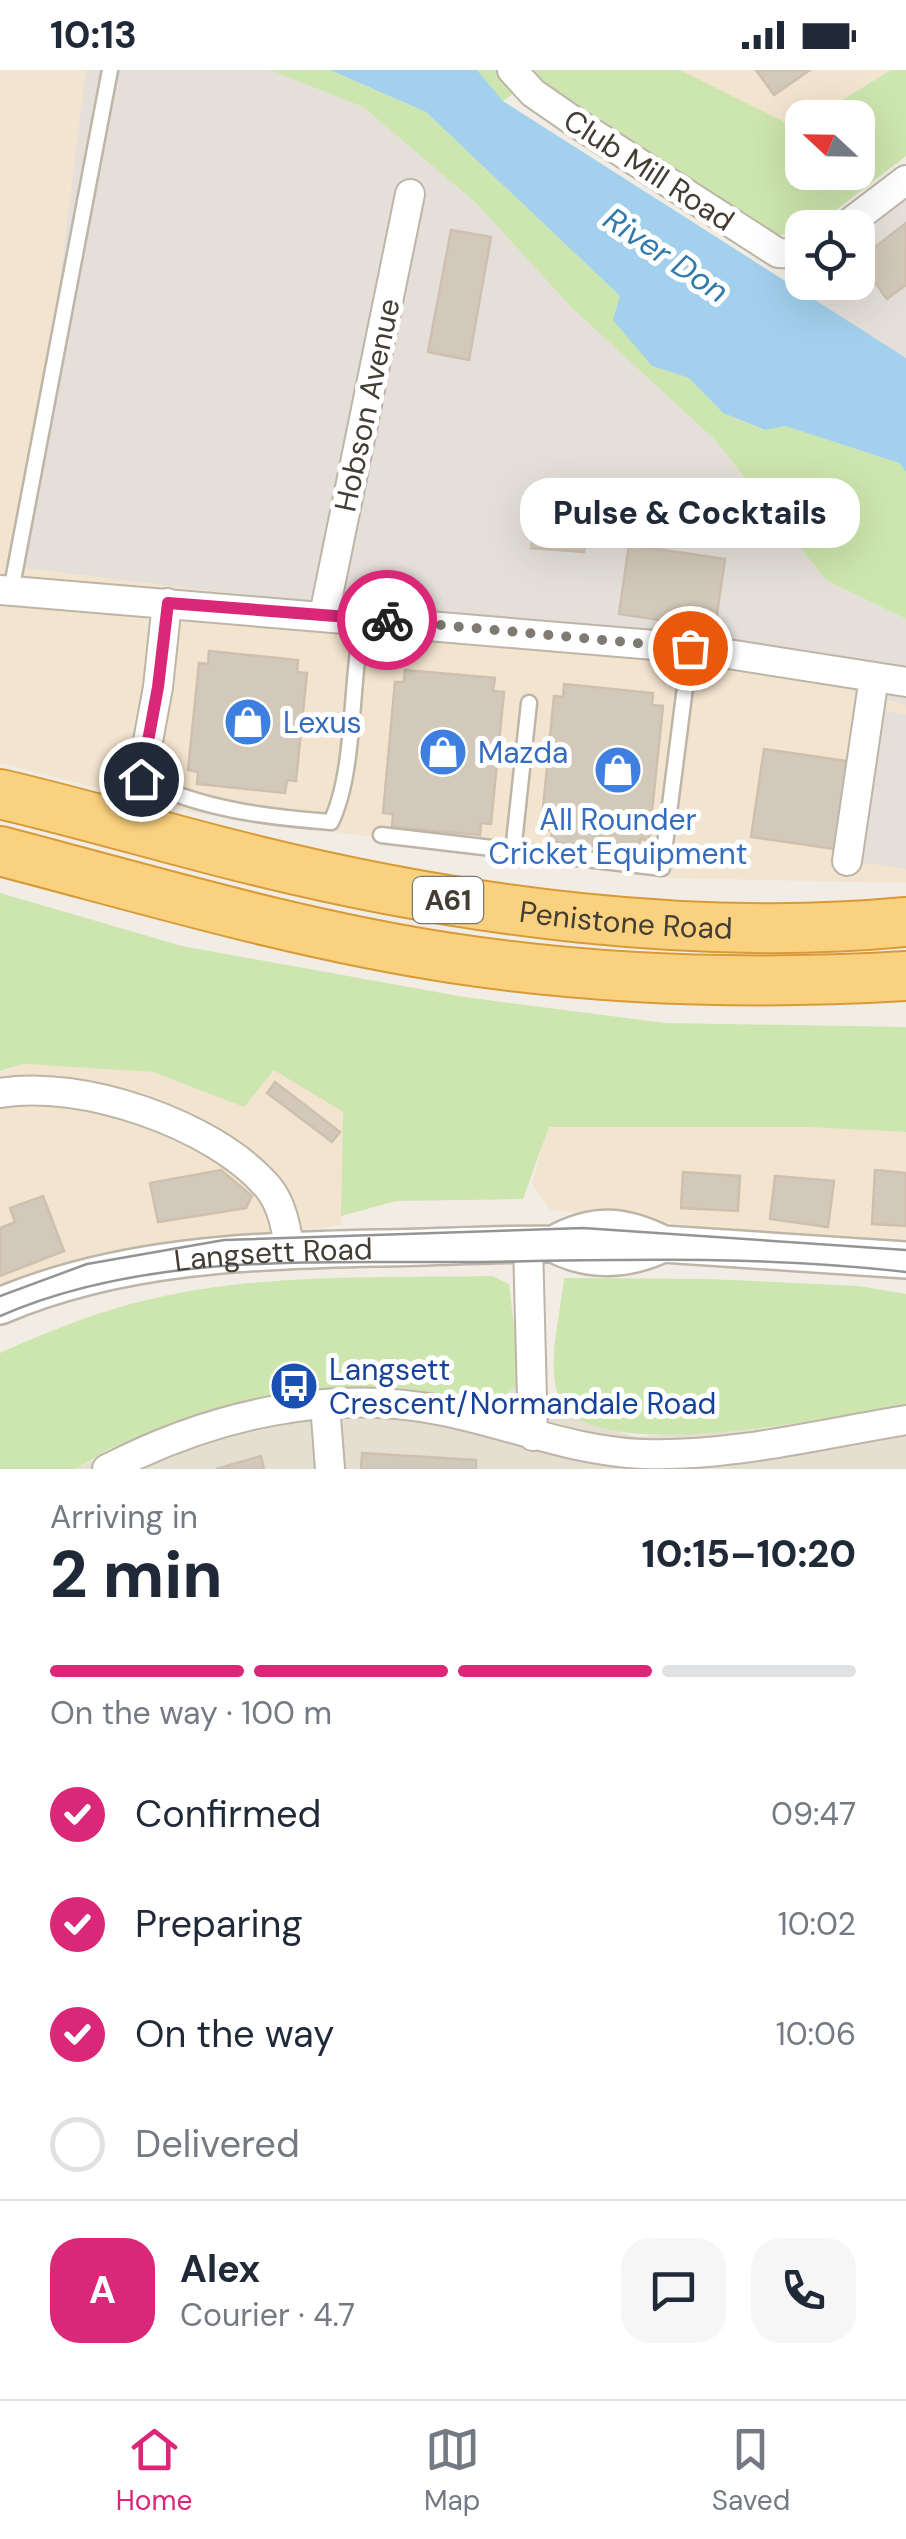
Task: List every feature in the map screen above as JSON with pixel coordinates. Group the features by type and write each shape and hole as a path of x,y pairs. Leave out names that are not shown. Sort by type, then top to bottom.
{"highway":[{"name":"Penistone Road","path":"0,794 259,862 482,906 698,925 906,922"},
{"name":"Penistone Road","path":"0,851 285,924 450,958 532,969 763,984 906,976"}],"street":[{"name":"Club Mill Road","path":"512,70 533,93 575,122 785,254"},
{"path":"867,210 906,180"},
{"name":"Hobson Avenue","path":"324,615 410,194"},
{"path":"6,590 690,648 906,682"},
{"path":"141,779 168,603"},
{"path":"847,860 874,676"},
{"path":"0,1093 52,1092 124,1105 215,1144 269,1188 282,1210 290,1250"},
{"name":"Langsett Road","path":"0,1306 99,1272 180,1258 290,1250 541,1244 582,1228 635,1230 663,1244 906,1260"},
{"path":"533,1436 541,1244"},
{"path":"325,1404 330,1469"},
{"path":"107,1469 217,1423 325,1404 408,1405 644,1462 906,1420 906,1432"}],"lane":[{"path":"6,590 110,70"},
{"path":"141,779 182,800 281,818 331,822 341,800 362,618"},
{"path":"381,835 662,868 690,648"},
{"path":"512,852 528,703"}],"shaded area":[{"path":"0,70 86,70 24,568 716,653 906,705 906,883 666,878 191,812 0,763"},
{"path":"86,70 270,70 363,107 476,203 571,307 715,440 826,580 906,619 906,705 716,653 24,568"},
{"path":"680,70 891,70 842,100 785,100 785,122"},
{"path":"906,200 906,358 812,300 875,300 875,223"},
{"path":"883,710 906,715 906,869 858,862"},
{"path":"24,1064 153,1072 244,1107 274,1069 343,1112 341,1225 224,1240 0,1293 0,1073"},
{"path":"548,1127 808,1127 906,1132 906,1249 550,1210 532,1183"},
{"path":"368,1386 439,1393 484,1404 494,1403 516,1386 560,1400 571,1417 636,1437 777,1428 906,1404 906,1469 76,1469 144,1433 261,1396"}],"green space":[{"path":"270,70 330,70 426,112 620,296 652,366 689,378 723,413 764,430 785,426 899,463 906,472 906,619 826,580 715,440 571,307 476,203 363,107"},
{"path":"477,70 680,70 785,122 785,190 862,190 836,210 785,210 785,235 774,235 537,77 503,101"},
{"path":"891,70 906,70 906,156 875,180 875,100 842,100"},
{"path":"0,893 182,946 464,997 665,1023 906,1027 906,1132 808,1127 549,1127 523,1199 396,1201 341,1216 343,1112 274,1070 244,1107 153,1072 24,1064 0,1071"},
{"path":"492,1276 509,1284 519,1368 516,1386 494,1403 402,1388 293,1391 185,1418 109,1449 76,1469 0,1469 0,1353 55,1329 131,1304 235,1285 321,1278"},
{"path":"564,1278 709,1279 858,1286 906,1294 906,1404 776,1426 666,1435 618,1431 581,1420 560,1400 554,1372"}],"water":[{"name":"River Don","path":"330,70 477,70 503,101 785,281 785,300 815,300 906,358 906,472 899,463 785,426 765,430 723,413 689,378 652,366 613,320 620,296 426,112"}],"building":[{"path":"756,70 810,70 774,95"},
{"path":"906,223 906,285 887,299 875,283 875,247"},
{"path":"451,230 491,237 469,360 428,352"},
{"path":"581,499 613,505 607,539 587,535 584,552 531,548 536,518 552,521 554,511 577,516"},
{"path":"629,545 725,559 715,628 619,614"},
{"name":"Lexus","path":"209,651 298,660 297,672 307,673 296,781 287,780 285,793 197,784 198,772 188,770 199,663 208,664"},
{"name":"Mazda","path":"405,670 495,678 493,691 504,692 491,824 481,823 480,835 392,827 393,814 383,813 395,682 404,682"},
{"path":"564,684 653,693 652,705 663,706 649,840 640,839 639,851 551,842 552,830 541,829 554,696 563,697"},
{"path":"764,749 847,761 835,849 751,837"},
{"path":"275,1082 340,1132 332,1142 267,1093"},
{"path":"221,1170 252,1196 246,1208 158,1222 150,1183"},
{"path":"875,1170 906,1173 906,1226 872,1224"},
{"path":"683,1172 740,1176 738,1211 681,1208"},
{"path":"775,1176 834,1181 828,1227 770,1219"},
{"path":"43,1196 64,1251 0,1276 0,1228 15,1222 10,1208"},
{"path":"362,1453 476,1460 476,1469 361,1469"},
{"path":"261,1456 264,1469 216,1469"}],"tram line":[{"path":"0,1296 87,1264 224,1240 583,1228 906,1250"},
{"path":"0,1316 56,1295 114,1281 233,1265 690,1260 906,1272"}],"way so far":[{"path":"387,620 690,648"}],"place":[{"name":"Pulse & Cocktails","path":"690,648"},
{"name":"Lexus","path":"248,722"},
{"name":"Mazda","path":"443,752"},
{"name":"All Rounder Cricket Equipment","path":"618,770"},
{"name":"Langsett Crescent/Normandale Road","path":"294,1386"}],"route":[{"path":"141,779 168,603 387,620"}]}
